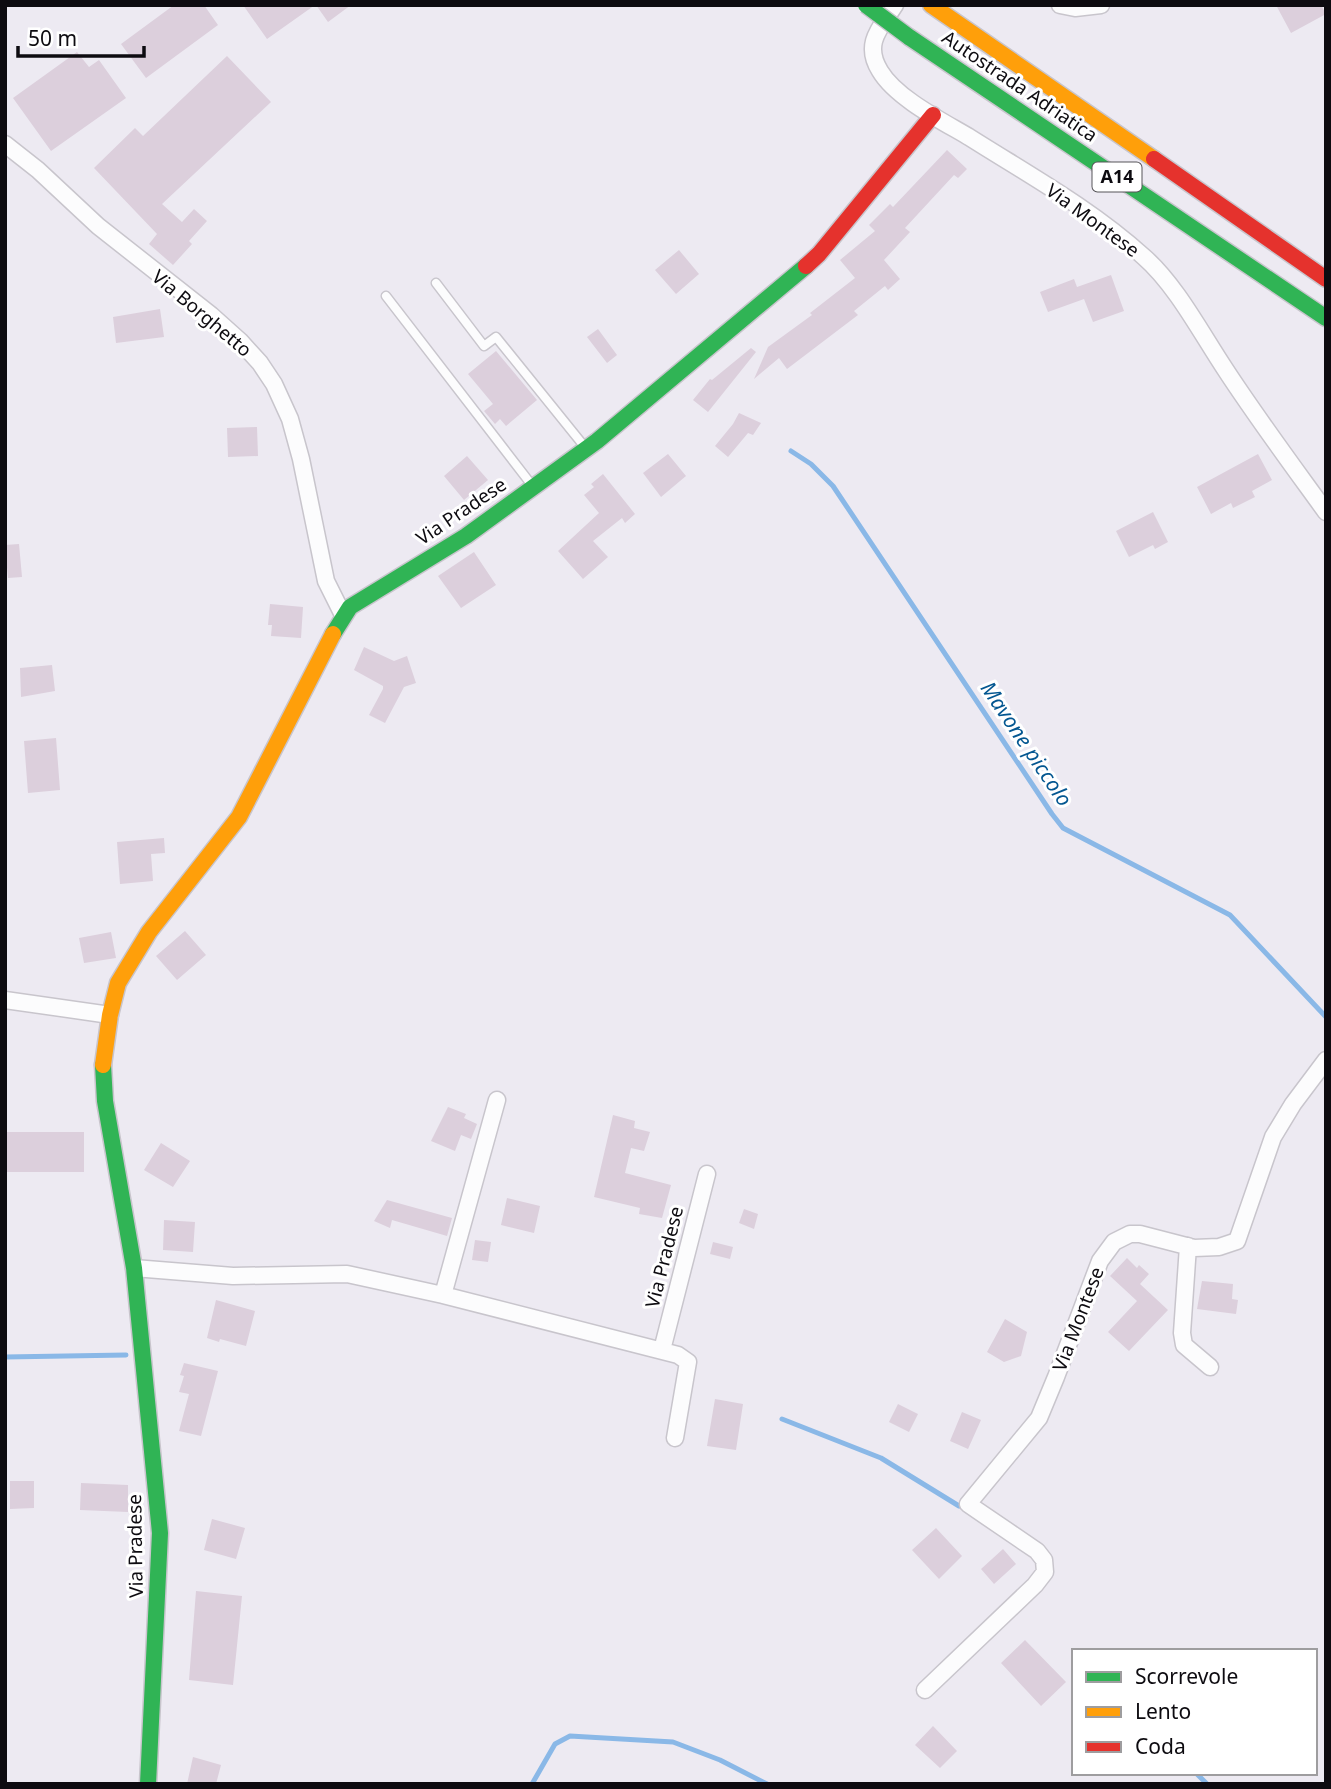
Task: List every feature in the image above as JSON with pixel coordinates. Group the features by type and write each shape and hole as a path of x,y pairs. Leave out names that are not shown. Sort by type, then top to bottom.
{"main road":[{"name":"Autostrada Adriatica","path":"866,5 909,37 1326,318"},
{"name":"Autostrada Adriatica","path":"931,5 1326,279"},
{"name":"Via Pradese","path":"148,1784 160,1533 134,1268 105,1101 102,1069 118,983 149,932 239,817 343,615 351,607 466,536 586,449 784,286 819,254 933,115"}],"street":[{"name":"Via Montese","path":"895,5 874,38 871,52 880,72 896,89 933,115 1074,203 1112,229 1147,259 1173,291 1246,402 1326,512"},
{"path":"1060,5 1075,9 1101,5"},
{"name":"Via Borghetto","path":"5,144 38,170 97,226 221,324 260,363 274,384 290,419 326,581 343,615"},
{"path":"5,1000 110,1015"},
{"name":"Via Montese","path":"925,1690 1035,1585 1045,1572 1044,1560 1037,1551 968,1504 1039,1418 1100,1261 1114,1242 1130,1234 1188,1246 1219,1247 1237,1241 1273,1137 1326,1059"},
{"path":"443,1295 497,1100"},
{"name":"Via Pradese","path":"662,1350 707,1174"},
{"path":"1188,1246 1182,1333 1184,1345 1210,1367"},
{"path":"134,1268 233,1276 347,1274 443,1295 678,1355 688,1362 675,1438"}],"lane":[{"path":"436,283 484,346 496,337 586,449"},
{"path":"386,296 533,486"}],"building":[{"path":"174,5 204,5 218,25 146,78 121,44"},
{"path":"243,5 315,5 267,39"},
{"path":"316,5 351,5 328,22"},
{"path":"1276,5 1321,5 1326,14 1291,33"},
{"path":"77,52 89,67 99,60 126,98 51,151 13,98"},
{"path":"227,56 271,102 162,204 182,222 194,209 207,221 189,241 192,244 173,265 149,244 157,234 94,168 135,128 143,136"},
{"path":"947,150 967,169 958,178 954,175 905,228 910,232 884,260 900,279 888,290 885,286 854,311 858,315 787,369 779,358 754,379 768,347 812,315 810,313 855,278 840,260 875,231 869,225 890,204 893,207"},
{"path":"679,250 699,274 676,294 655,270"},
{"path":"1111,275 1124,311 1093,322 1084,299 1048,312 1040,292 1074,279 1077,287"},
{"path":"160,309 164,337 116,343 113,317"},
{"path":"598,329 617,355 607,363 587,337"},
{"path":"751,348 756,352 708,412 693,400 710,379"},
{"path":"496,351 537,400 506,426 500,419 495,424 484,411 493,404 468,374"},
{"path":"739,413 761,423 753,435 748,433 728,457 715,446"},
{"path":"257,427 258,456 228,457 227,428"},
{"path":"668,454 686,476 661,497 643,473"},
{"path":"1258,454 1272,480 1252,491 1255,497 1233,508 1231,503 1211,514 1197,487"},
{"path":"467,456 488,480 464,500 444,476"},
{"path":"603,474 635,514 625,523 622,518 593,541 608,557 583,579 558,551 599,513 584,495 594,487 591,484"},
{"path":"1153,512 1168,542 1155,549 1153,545 1129,557 1116,531"},
{"path":"19,544 22,577 8,578 5,545"},
{"path":"474,552 496,585 461,608 438,576"},
{"path":"270,604 303,607 301,638 271,636 272,625 268,625"},
{"path":"364,647 394,661 407,656 416,683 404,687 385,723 369,715 383,686 354,670"},
{"path":"52,665 55,691 21,697 20,668"},
{"path":"56,738 60,790 28,793 24,741"},
{"path":"164,838 165,853 151,854 153,881 120,884 117,842"},
{"path":"185,931 206,955 177,980 156,956"},
{"path":"111,932 116,958 84,963 79,938"},
{"path":"448,1107 466,1114 464,1118 477,1124 471,1139 461,1135 455,1151 431,1141"},
{"path":"613,1115 635,1121 634,1128 650,1132 644,1151 631,1148 625,1173 671,1185 662,1218 639,1214 640,1208 594,1197"},
{"path":"5,1132 84,1132 84,1172 5,1172"},
{"path":"161,1143 190,1161 173,1187 144,1170"},
{"path":"507,1198 540,1206 534,1233 501,1225"},
{"path":"387,1200 452,1218 447,1236 392,1220 390,1228 374,1221"},
{"path":"744,1209 758,1214 754,1229 739,1223"},
{"path":"164,1220 195,1222 193,1252 163,1250"},
{"path":"475,1240 491,1242 488,1262 472,1260"},
{"path":"713,1242 733,1247 730,1259 710,1254"},
{"path":"1127,1258 1137,1268 1139,1265 1149,1274 1140,1284 1168,1310 1129,1351 1108,1332 1137,1301 1110,1276"},
{"path":"1202,1281 1233,1284 1232,1299 1238,1300 1236,1314 1197,1309"},
{"path":"216,1300 255,1311 246,1346 207,1338"},
{"path":"1005,1319 1027,1332 1021,1356 1004,1362 987,1352"},
{"path":"184,1363 218,1371 201,1436 179,1431 189,1394 179,1392 184,1376 180,1375"},
{"path":"715,1399 743,1404 736,1450 707,1446"},
{"path":"898,1404 918,1414 909,1432 889,1422"},
{"path":"962,1412 981,1420 968,1449 950,1441"},
{"path":"10,1481 34,1481 34,1508 10,1509"},
{"path":"81,1483 128,1485 128,1512 80,1510"},
{"path":"212,1519 245,1528 236,1559 204,1550"},
{"path":"936,1528 962,1556 939,1579 912,1550"},
{"path":"1003,1549 1016,1564 994,1584 981,1569"},
{"path":"196,1591 242,1596 233,1685 189,1680"},
{"path":"1025,1640 1066,1682 1041,1706 1001,1663"},
{"path":"933,1726 957,1751 940,1768 915,1745"},
{"path":"193,1757 221,1765 216,1784 187,1784"}],"waterway":[{"name":"Mavone piccolo","path":"791,451 811,464 833,486 1063,828 1230,915 1326,1017"},
{"name":"Mavone piccolo","path":"5,1357 126,1355"},
{"name":"Mavone piccolo","path":"782,1419 881,1458 959,1506"},
{"name":"Mavone piccolo","path":"532,1784 555,1744 570,1736 673,1742 720,1760 767,1784"},
{"name":"Mavone piccolo","path":"1198,1775 1207,1784"}],"traffic: fast":[{"path":"866,5 909,37"},
{"path":"909,37 1326,318"},
{"path":"333,634 350,607 466,536 597,441 806,266"},
{"path":"103,1065 105,1101 134,1268 160,1533 148,1784"}],"traffic: slow":[{"path":"931,5 1154,159"},
{"path":"103,1065 110,1015 118,983 149,932 239,817 333,634"}],"traffic: jam":[{"path":"806,266 819,254 933,115"},
{"path":"1154,159 1326,279"}]}
